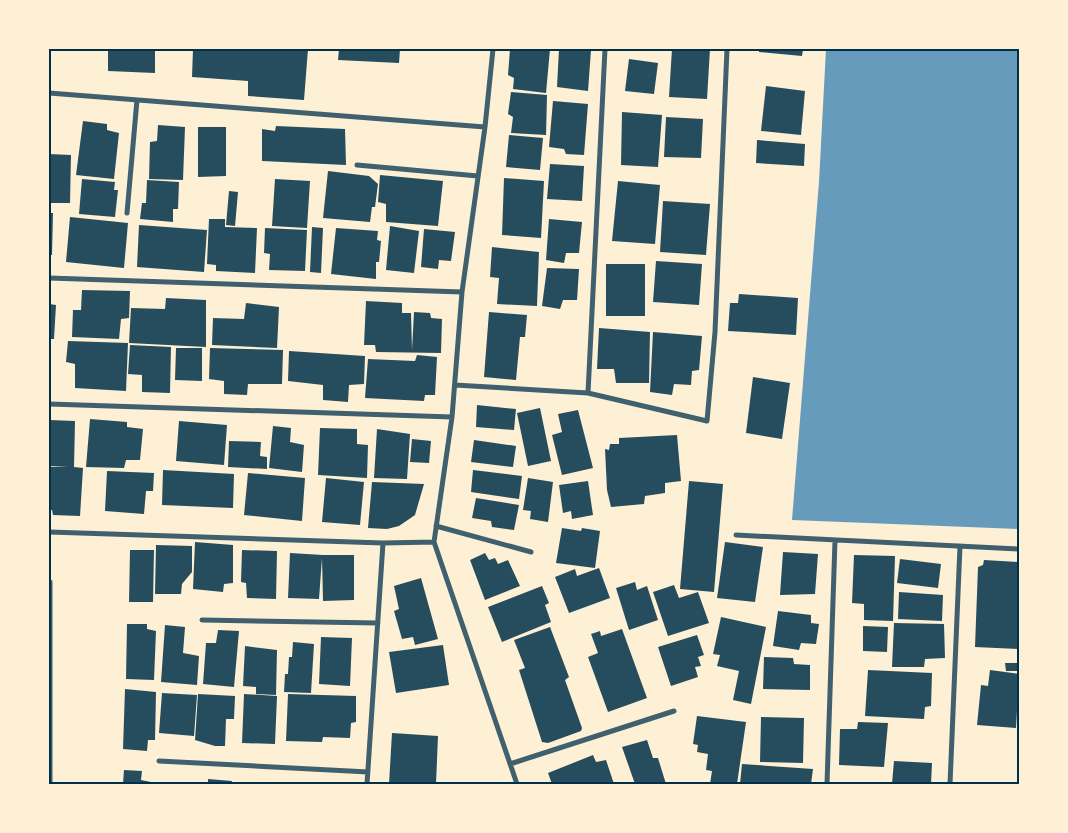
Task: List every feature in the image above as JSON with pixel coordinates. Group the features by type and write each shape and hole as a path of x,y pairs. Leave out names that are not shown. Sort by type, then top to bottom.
{"street":[{"path":"493,49 485,127 462,292 452,417 434,542 517,784"},
{"path":"588,393 605,49"},
{"path":"455,385 588,393 707,420 715,332 727,49"},
{"path":"49,93 485,127"},
{"path":"127,213 138,100"},
{"path":"357,164 478,176"},
{"path":"49,278 462,292"},
{"path":"49,404 452,417"},
{"path":"436,526 531,552"},
{"path":"49,532 383,544 434,542"},
{"path":"736,535 1019,548"},
{"path":"827,784 836,540"},
{"path":"368,784 383,544"},
{"path":"950,784 960,546"},
{"path":"49,582 50,784"},
{"path":"202,620 378,623"},
{"path":"510,764 674,711"},
{"path":"159,761 368,772"}],"water":[{"path":"826,49 1019,49 1019,529 792,520 819,182"}],"building":[{"path":"108,49 155,49 155,73 108,71"},
{"path":"193,49 308,49 304,100 248,96 248,81 192,77"},
{"path":"339,49 400,49 399,63 338,60"},
{"path":"510,49 550,49 546,93 513,89 514,78 508,75"},
{"path":"559,49 591,50 588,91 557,87"},
{"path":"672,49 710,49 707,99 669,97"},
{"path":"759,49 803,49 802,56 759,52"},
{"path":"629,59 658,63 654,94 625,91"},
{"path":"766,86 805,91 801,135 761,131"},
{"path":"511,92 547,95 546,135 511,133 513,117 508,114"},
{"path":"553,101 588,104 584,155 566,154 564,149 549,147"},
{"path":"622,112 662,115 658,167 621,165"},
{"path":"666,117 703,119 701,158 664,157"},
{"path":"83,121 107,124 107,130 119,133 114,179 76,175"},
{"path":"158,125 185,127 183,180 149,179 150,142 157,141"},
{"path":"276,126 345,129 346,165 262,161 262,129 275,131"},
{"path":"198,127 226,127 226,176 198,177"},
{"path":"509,135 543,138 540,170 506,167"},
{"path":"757,140 805,144 804,166 756,163"},
{"path":"49,154 71,155 70,203 49,203"},
{"path":"550,164 584,166 582,201 547,199"},
{"path":"328,171 369,176 378,184 375,207 372,207 370,222 323,218"},
{"path":"380,175 443,181 438,226 386,222 386,204 378,202"},
{"path":"504,178 544,181 541,238 502,235"},
{"path":"82,179 115,182 114,190 118,190 115,217 79,214"},
{"path":"275,179 310,181 307,228 272,226"},
{"path":"147,180 179,182 178,209 173,209 173,222 140,219 142,203 146,203"},
{"path":"618,181 660,185 655,244 612,241"},
{"path":"229,191 238,192 235,226 226,225"},
{"path":"663,201 710,204 706,255 660,252"},
{"path":"49,213 53,213 52,255 49,255"},
{"path":"70,217 128,223 124,268 66,262"},
{"path":"209,219 225,219 225,227 257,228 255,273 216,271 216,265 207,264"},
{"path":"549,219 582,222 579,253 566,253 564,263 546,260"},
{"path":"139,225 207,230 204,272 137,267"},
{"path":"390,226 419,231 414,273 386,270"},
{"path":"312,227 323,228 321,273 310,272"},
{"path":"265,228 307,230 305,271 269,270 270,254 264,253"},
{"path":"336,228 378,231 377,240 381,241 379,262 376,262 376,279 331,274"},
{"path":"424,229 455,232 451,261 439,260 438,269 421,267"},
{"path":"492,247 539,252 537,306 497,304 499,278 490,277"},
{"path":"656,261 702,264 699,305 653,302"},
{"path":"606,264 645,264 645,316 606,316"},
{"path":"547,268 579,269 577,300 563,300 560,309 542,306"},
{"path":"82,290 130,291 129,318 121,319 119,339 72,337 73,310 81,310"},
{"path":"739,294 798,298 796,335 728,331 730,303 738,303"},
{"path":"166,298 206,300 206,347 129,343 131,308 165,309"},
{"path":"366,301 402,303 402,313 411,313 412,350 414,312 430,313 431,318 442,319 441,353 376,352 375,345 364,345"},
{"path":"246,303 279,307 277,348 212,345 213,318 244,319"},
{"path":"49,304 56,305 54,339 49,339"},
{"path":"489,312 527,315 525,337 520,337 516,380 484,377"},
{"path":"599,328 650,332 649,383 616,383 614,369 597,369"},
{"path":"653,332 702,336 699,370 692,371 691,385 674,384 672,395 650,392"},
{"path":"68,341 128,343 126,391 75,388 75,364 66,362"},
{"path":"130,345 171,347 170,393 142,392 142,375 128,374"},
{"path":"176,348 202,348 202,381 175,380"},
{"path":"210,348 283,350 282,384 248,384 247,395 224,394 224,381 209,379"},
{"path":"289,351 365,356 364,384 349,385 348,402 323,400 323,385 288,381"},
{"path":"417,355 437,357 435,395 425,395 424,401 365,398 368,359 415,361"},
{"path":"753,377 790,383 782,439 746,433"},
{"path":"477,405 516,409 514,430 476,427"},
{"path":"540,408 551,461 528,466 517,413"},
{"path":"578,410 593,468 562,475 552,435 562,432 558,414"},
{"path":"90,419 127,422 127,427 143,429 140,460 126,460 124,468 86,467"},
{"path":"49,420 75,421 74,467 83,468 80,516 53,515 52,510 49,510 49,467 68,467 49,466"},
{"path":"179,421 227,425 224,465 176,461"},
{"path":"273,426 291,428 290,442 304,445 302,472 269,468"},
{"path":"320,428 357,429 357,444 368,445 367,478 318,475"},
{"path":"377,429 410,434 407,479 374,478"},
{"path":"677,435 681,481 665,483 665,493 645,496 644,504 611,507 607,490 605,449 609,450 610,444 619,444 619,438"},
{"path":"412,439 431,441 429,463 410,462"},
{"path":"474,440 516,446 513,467 471,462"},
{"path":"229,441 261,442 260,456 267,457 267,469 228,467"},
{"path":"163,470 234,474 233,508 162,505"},
{"path":"473,470 522,476 519,499 471,492"},
{"path":"107,471 154,473 153,491 146,491 144,514 105,511"},
{"path":"248,473 305,478 302,521 244,515"},
{"path":"326,478 364,482 360,525 322,522"},
{"path":"528,478 553,482 548,522 530,519 531,511 523,510"},
{"path":"588,481 593,515 572,519 571,511 563,513 559,485"},
{"path":"689,481 723,484 714,592 680,589"},
{"path":"372,482 424,484 415,515 399,526 387,529 368,528"},
{"path":"476,498 519,505 514,530 492,527 491,521 472,518"},
{"path":"562,528 581,531 582,528 600,531 595,568 556,563"},
{"path":"195,542 233,545 233,583 224,584 223,592 193,589"},
{"path":"725,542 763,547 755,602 717,598"},
{"path":"156,545 192,546 192,572 182,584 181,594 155,594"},
{"path":"130,550 154,550 153,602 129,602"},
{"path":"242,550 277,551 276,599 247,598 246,583 241,582"},
{"path":"783,552 818,554 815,594 780,595"},
{"path":"290,553 354,555 354,600 323,601 322,558 319,599 288,598"},
{"path":"485,553 489,560 495,558 498,564 508,560 520,586 485,600 470,560"},
{"path":"854,555 895,556 893,621 864,620 864,604 852,603"},
{"path":"900,559 941,564 938,588 897,583"},
{"path":"984,560 1019,562 1019,649 975,647 978,567 983,565"},
{"path":"599,568 610,598 569,613 555,577 575,569 577,576"},
{"path":"421,578 438,639 415,645 413,637 402,639 394,611 399,609 394,586"},
{"path":"635,582 637,590 647,586 658,620 629,630 616,588"},
{"path":"674,585 679,598 698,592 709,623 668,636 653,592"},
{"path":"542,586 549,603 545,605 551,622 502,642 488,607"},
{"path":"899,592 943,595 942,621 898,619"},
{"path":"778,611 811,615 811,623 819,624 816,644 801,643 799,650 773,646"},
{"path":"721,617 766,627 751,704 733,700 739,671 717,666 720,655 713,654"},
{"path":"894,623 944,624 945,658 925,659 924,667 892,667"},
{"path":"127,624 147,624 147,629 156,631 154,680 126,679"},
{"path":"165,625 185,627 183,653 199,656 197,685 161,682"},
{"path":"863,626 888,627 887,652 863,651"},
{"path":"550,627 569,677 565,680 582,728 581,731 548,743 542,742 519,670 525,668 514,640"},
{"path":"622,629 647,698 608,712 588,657 598,653 591,634 600,631 601,636"},
{"path":"218,630 239,631 234,687 203,684 206,643 216,643"},
{"path":"697,635 704,655 698,657 701,666 695,667 698,677 671,686 658,647"},
{"path":"321,637 352,638 350,686 319,684"},
{"path":"293,642 314,644 311,693 284,692 285,674 288,674 289,657 292,657"},
{"path":"443,645 449,685 396,693 389,652"},
{"path":"245,646 277,650 276,695 256,694 256,687 243,686"},
{"path":"764,657 793,658 794,664 810,665 810,690 763,689"},
{"path":"1005,663 1019,663 1019,671 1006,671"},
{"path":"868,670 932,673 931,706 925,707 924,719 865,716"},
{"path":"990,670 1019,674 1016,728 977,725 981,685 988,686"},
{"path":"125,689 156,692 155,740 148,740 147,751 123,749"},
{"path":"162,693 197,695 194,736 159,733"},
{"path":"198,694 235,696 234,719 226,719 225,746 215,746 195,740"},
{"path":"244,694 277,696 275,744 242,743"},
{"path":"288,694 356,696 356,722 351,723 350,738 323,737 322,742 286,741"},
{"path":"697,716 746,722 737,784 710,784 712,771 706,770 708,754 697,752 698,745 693,744"},
{"path":"761,717 804,718 803,763 760,762"},
{"path":"858,722 888,723 884,767 839,765 840,729 857,729"},
{"path":"392,733 438,736 436,784 389,784"},
{"path":"647,740 653,758 658,758 666,784 635,784 622,747"},
{"path":"593,755 596,762 606,760 614,784 552,784 548,773"},
{"path":"894,761 932,763 931,784 892,784"},
{"path":"742,764 813,769 811,784 740,784"},
{"path":"124,770 142,771 141,780 151,782 150,784 123,784"},
{"path":"208,779 232,781 231,784 208,784"}]}
